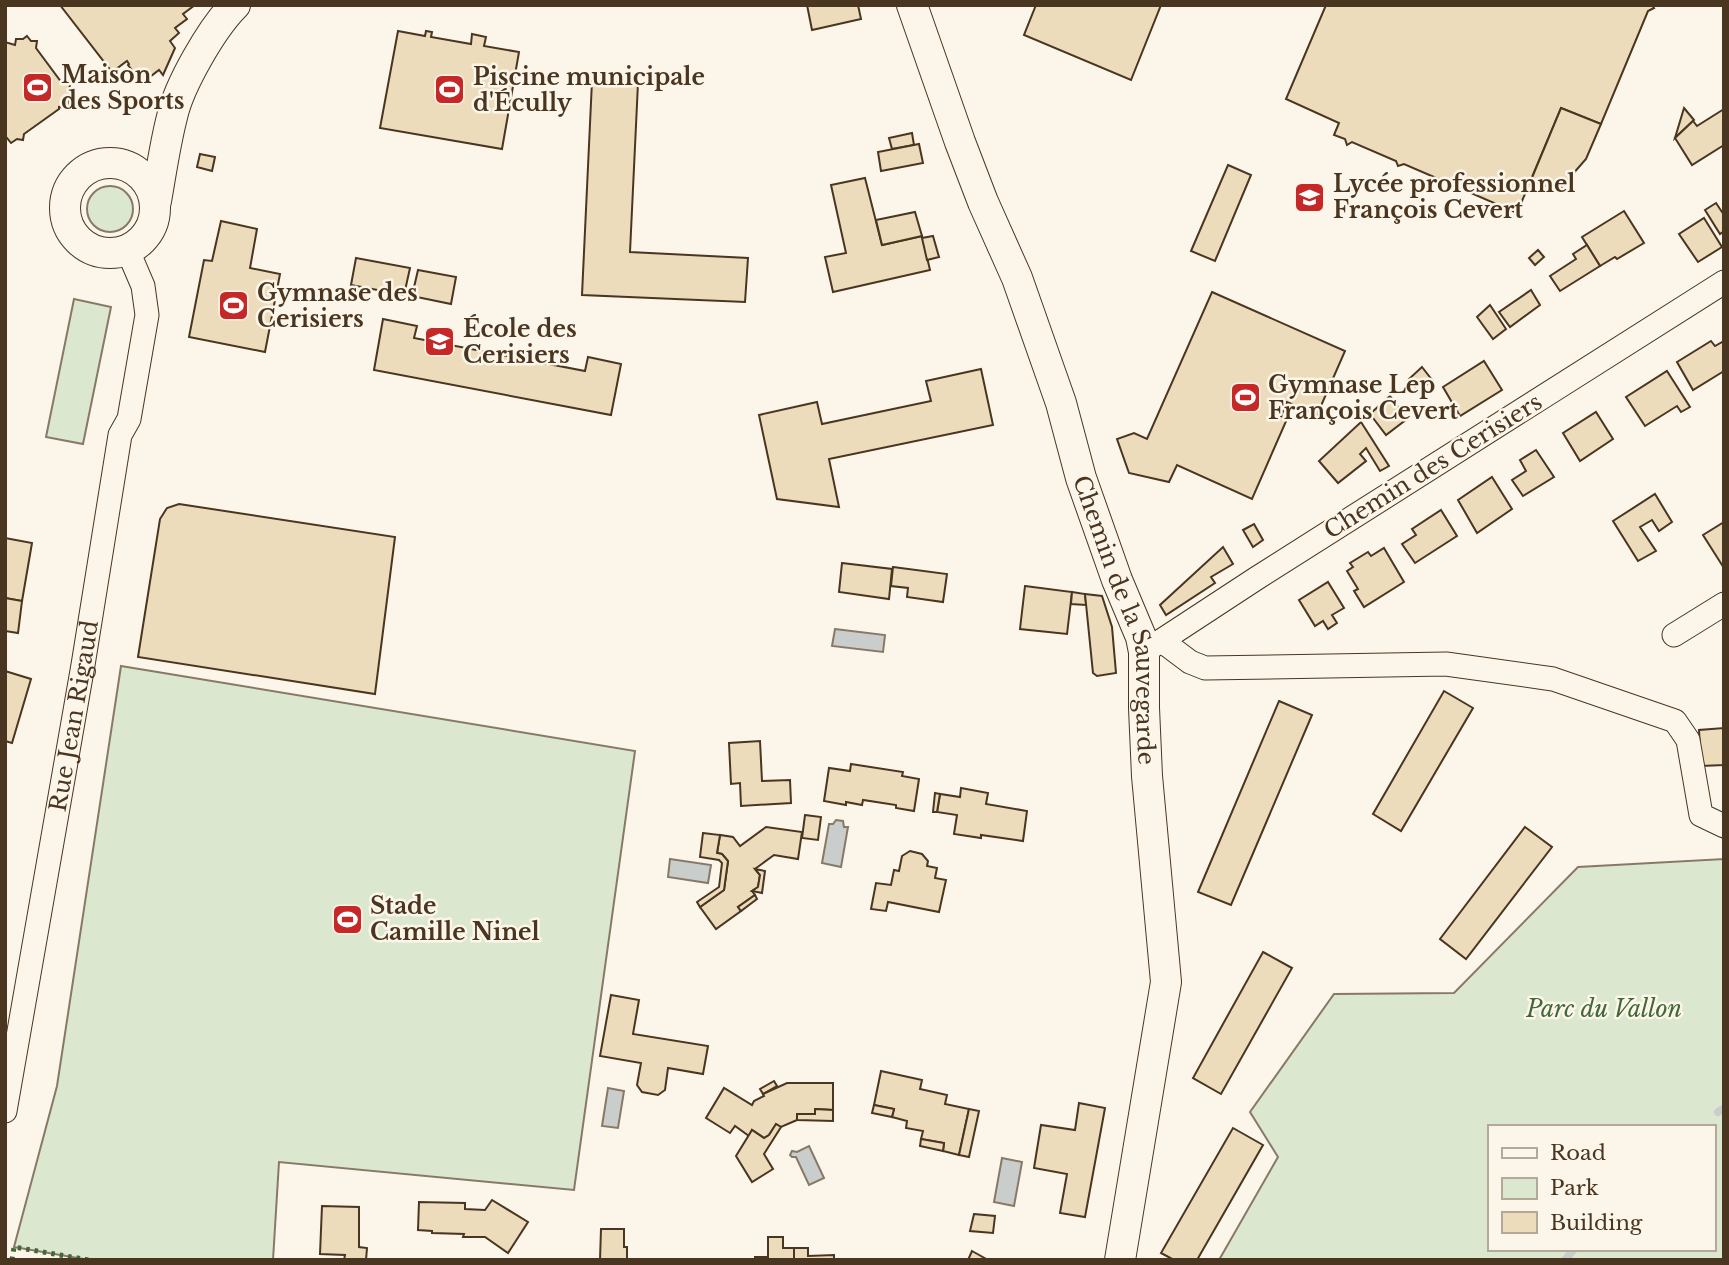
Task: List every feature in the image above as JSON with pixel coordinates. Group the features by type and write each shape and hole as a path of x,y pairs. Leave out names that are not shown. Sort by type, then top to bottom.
{"street":[{"path":"123,164 147,151 172,114 187,78 213,33 235,5"},
{"name":"Chemin de la Sauvegarde","path":"912,5 983,202 1017,278 1061,403 1081,478 1140,637 1153,647 1205,668 1446,664 1553,679 1675,721 1688,740 1701,816 1724,826"},
{"path":"156,201 145,178 123,164 110,162 97,164 76,178 65,201 65,214 74,236 95,251 109,254 128,251 146,237 156,214 172,114"},
{"name":"Rue Jean Rigaud","path":"5,1111 83,666 120,435 129,419 146,323 143,286 128,251"},
{"name":"Chemin des Cerisiers","path":"1153,647 1257,578 1724,282"},
{"path":"1674,635 1724,604"},
{"name":"Chemin de la Sauvegarde","path":"1119,1260 1166,982 1147,776 1144,708 1153,647"}],"green space":[{"path":"110,186 127,192 133,209 127,226 110,232 93,226 87,209 93,192"},
{"path":"74,299 111,307 83,444 46,437"},
{"name":"Stade Camille Ninel","path":"121,666 635,751 574,1190 279,1162 273,1260 89,1260 14,1247 57,1086"},
{"name":"Parc du Vallon","path":"1724,859 1724,1260 1219,1260 1278,1157 1250,1112 1334,994 1454,993 1578,867"}],"shaded area":[{"path":"835,629 885,635 883,652 832,646"},
{"path":"836,820 843,821 844,827 848,827 841,867 822,863 829,824"},
{"path":"670,859 711,865 708,883 668,877"},
{"path":"608,1088 624,1091 618,1128 602,1126"},
{"path":"809,1146 824,1178 809,1185 796,1157 790,1155 792,1151 797,1152"},
{"path":"1002,1158 1022,1162 1014,1206 994,1202"}],"building":[{"path":"60,5 195,5 183,14 187,19 175,28 179,33 170,41 175,48 163,75 159,70 142,83 127,61 112,72"},
{"path":"807,5 858,5 861,19 812,30"},
{"path":"1036,5 1161,5 1131,80 1024,35"},
{"path":"1326,5 1652,5 1654,8 1648,11 1601,124 1561,108 1517,213 1455,186 1449,188 1448,183 1404,164 1398,166 1396,161 1352,142 1347,145 1345,139 1334,135 1339,123 1286,99"},
{"name":"Piscine municipale d'Écully","path":"398,31 425,36 426,31 432,32 431,37 471,44 472,34 486,37 484,46 519,52 502,149 380,128"},
{"name":"Maison des Sports","path":"27,36 31,41 37,41 36,48 62,83 70,84 69,92 73,97 68,101 67,108 59,107 24,134 23,140 17,139 11,143 5,138 5,42 15,45 16,39"},
{"path":"592,81 638,83 630,252 748,258 745,302 582,295"},
{"path":"1561,108 1601,124 1586,159 1558,191 1531,180"},
{"path":"1684,108 1694,120 1675,138"},
{"path":"1724,109 1724,145 1692,165 1675,138 1693,121 1697,126"},
{"path":"912,133 914,145 892,149 889,138"},
{"path":"919,144 923,163 881,171 878,152"},
{"path":"200,154 215,157 212,171 197,167"},
{"path":"1228,165 1251,175 1215,261 1191,251"},
{"path":"865,178 882,245 922,236 930,270 833,292 825,257 846,253 831,185"},
{"path":"1716,203 1724,215 1724,231 1720,234 1705,210"},
{"path":"1624,211 1644,243 1600,266 1582,237"},
{"path":"915,212 922,236 882,245 876,220"},
{"path":"1704,218 1722,247 1698,262 1679,234"},
{"name":"Gymnase des Cerisiers","path":"221,221 257,229 250,268 280,274 265,352 189,337 204,260 212,261"},
{"path":"933,236 939,257 927,260 922,238"},
{"path":"1587,245 1600,266 1560,291 1550,276 1576,259 1573,254"},
{"path":"1538,250 1544,257 1535,265 1529,258"},
{"path":"356,258 410,268 404,295 351,285"},
{"path":"418,270 456,277 451,304 412,296"},
{"path":"1531,290 1540,305 1510,327 1499,312"},
{"name":"Gymnase Lep François Cevert","path":"1212,292 1345,351 1317,415 1287,402 1281,416 1287,419 1252,499 1177,465 1169,482 1129,473 1117,439 1134,433 1147,439"},
{"path":"1490,305 1506,329 1493,339 1477,317"},
{"path":"383,319 417,326 414,338 585,371 588,357 621,364 611,415 374,370"},
{"path":"1711,341 1715,346 1724,341 1724,371 1693,390 1677,362"},
{"path":"1484,361 1502,390 1460,416 1443,387"},
{"path":"1422,367 1432,380 1419,392 1409,379"},
{"path":"981,369 993,425 829,459 839,507 777,499 759,415 817,402 822,424 931,401 926,381"},
{"path":"1667,371 1690,407 1681,412 1677,406 1645,426 1626,397"},
{"path":"1390,396 1407,419 1386,435 1370,414"},
{"path":"1596,412 1613,439 1580,461 1563,433"},
{"path":"1361,422 1389,466 1380,471 1366,448 1360,454 1366,461 1338,483 1319,461"},
{"path":"1536,450 1554,477 1523,496 1512,480 1526,471 1520,460"},
{"path":"1492,477 1512,509 1477,533 1458,500"},
{"path":"1655,494 1672,522 1659,531 1652,520 1640,527 1656,551 1638,561 1613,521"},
{"path":"179,504 395,537 375,694 138,657 160,519 167,508"},
{"path":"1441,510 1457,536 1415,563 1402,544 1416,535 1412,529"},
{"path":"1724,522 1724,563 1722,565 1703,535"},
{"path":"1254,524 1263,540 1253,547 1243,530"},
{"path":"5,538 32,543 22,601 5,598"},
{"path":"1223,547 1233,564 1211,577 1215,583 1166,615 1160,605"},
{"path":"1384,548 1404,582 1364,607 1354,591 1358,589 1347,571 1353,567 1350,563 1368,552 1371,556"},
{"path":"842,563 892,569 889,599 839,592"},
{"path":"893,567 947,574 943,602 907,597 908,588 891,586"},
{"path":"1328,582 1344,608 1332,615 1337,623 1328,629 1323,621 1315,626 1299,600"},
{"path":"1025,586 1072,592 1067,634 1020,629"},
{"path":"1072,592 1085,594 1086,605 1071,604"},
{"path":"1085,594 1102,596 1112,627 1116,673 1097,676 1093,673"},
{"path":"5,598 22,601 18,633 5,631"},
{"path":"5,671 31,679 12,743 5,741"},
{"path":"1444,691 1473,708 1401,831 1373,814"},
{"path":"1279,701 1312,715 1231,905 1198,892"},
{"path":"1724,728 1724,765 1701,766 1699,730"},
{"path":"760,741 762,781 790,780 791,803 741,806 740,783 731,784 729,743"},
{"path":"851,764 903,772 902,776 919,779 914,811 863,800 862,805 824,801 829,768 850,771"},
{"path":"961,788 988,793 986,804 1027,811 1023,841 954,834 957,815 937,812 940,794 960,797"},
{"path":"935,793 940,794 937,812 933,812"},
{"path":"805,815 821,817 818,840 802,838"},
{"path":"766,827 802,832 798,859 774,855 755,869 760,875 758,887 752,891 755,895 738,907 741,911 716,929 700,907 724,890 728,861 722,854 717,853 720,835 733,837 740,846"},
{"path":"1525,827 1552,847 1466,959 1440,939"},
{"path":"703,833 720,835 717,853 722,854 728,861 724,890 700,907 697,902 719,887 722,863 719,860 700,857"},
{"path":"910,851 922,854 928,861 927,866 937,868 935,878 946,880 939,912 888,902 886,911 871,909 876,883 891,885 894,870 899,871 902,856"},
{"path":"755,869 765,871 762,893 752,891 758,887 760,875"},
{"path":"755,895 757,899 741,911 738,907"},
{"path":"1263,952 1292,968 1221,1094 1193,1078"},
{"path":"611,995 639,1000 633,1034 708,1046 703,1074 668,1068 665,1090 658,1095 642,1092 637,1085 641,1063 600,1056"},
{"path":"881,1071 922,1080 920,1089 947,1095 945,1104 969,1109 959,1155 943,1151 944,1143 921,1139 923,1131 906,1128 907,1121 892,1117 894,1109 874,1105"},
{"path":"774,1081 777,1086 763,1094 760,1089"},
{"path":"787,1083 833,1083 833,1110 815,1109 815,1114 797,1114 797,1120 781,1127 776,1124 764,1138 752,1130 749,1136 735,1126 730,1133 706,1118 724,1088 752,1105 764,1096 763,1094"},
{"path":"1079,1103 1105,1108 1085,1217 1060,1213 1067,1174 1034,1168 1041,1125 1075,1130"},
{"path":"874,1105 894,1109 892,1117 872,1113"},
{"path":"815,1109 833,1110 833,1121 797,1120 797,1114 815,1114"},
{"path":"969,1109 979,1111 969,1157 959,1155"},
{"path":"776,1124 781,1127 764,1154 773,1169 752,1182 736,1156 752,1130 764,1138"},
{"path":"1233,1128 1263,1145 1197,1260 1174,1260 1161,1253"},
{"path":"921,1139 944,1143 943,1151 920,1146"},
{"path":"492,1200 528,1222 508,1253 485,1237 463,1237 464,1234 418,1230 419,1202 465,1203 465,1209 485,1210"},
{"path":"322,1206 359,1207 359,1247 367,1248 366,1260 344,1260 345,1255 320,1254"},
{"path":"974,1214 995,1216 993,1233 970,1231"},
{"path":"601,1229 624,1229 627,1260 600,1260"},
{"path":"768,1237 783,1237 783,1248 794,1248 794,1260 755,1260 755,1257 768,1257"},
{"path":"794,1248 808,1248 808,1256 834,1255 834,1260 794,1260"},
{"path":"972,1251 988,1260 968,1260"}],"waterway":[{"path":"1718,1112 1724,1108"},
{"path":"1565,1260 1572,1251"}],"hedge":[{"path":"12,1260 14,1247 89,1260"}],"place":[{"name":"Maison des Sports","path":"38,88"},
{"name":"Piscine municipale d'Écully","path":"450,90"},
{"name":"Lycée professionnel François Cevert","path":"1310,197"},
{"name":"Gymnase des Cerisiers","path":"234,306"},
{"name":"École des Cerisiers","path":"440,342"},
{"name":"Gymnase Lep François Cevert","path":"1245,398"},
{"name":"Stade Camille Ninel","path":"347,919"}]}
